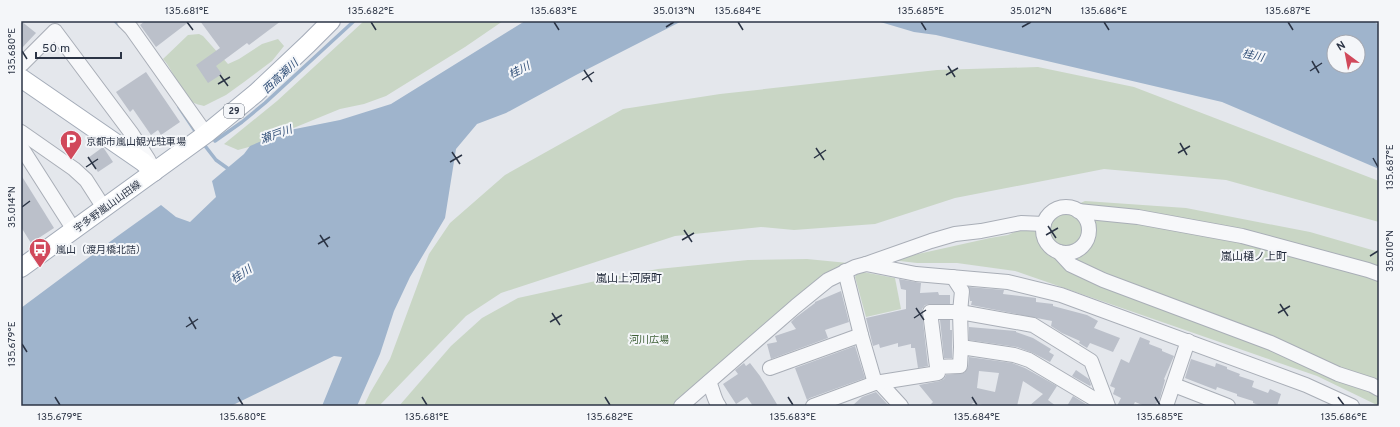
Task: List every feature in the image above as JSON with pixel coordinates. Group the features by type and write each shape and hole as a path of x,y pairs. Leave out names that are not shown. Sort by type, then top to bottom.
{"main road":[{"path":"308,44 323,21"},
{"name":"宇多野嵐山山田線","path":"21,268 206,134 256,93 331,21"},
{"path":"21,71 143,162 154,172"}],"street":[{"path":"124,21 131,28 206,134"},
{"path":"21,71 55,31 132,134 148,159 154,172"},
{"path":"21,132 74,169 86,180 104,208"},
{"path":"21,147 74,230"},
{"path":"1072,208 1083,215 1089,227 1087,240 1083,246 1072,253 1066,254 1059,252 1053,249 1044,238 1044,224 1047,218 1058,209 1072,208"},
{"path":"1078,211 1138,218 1242,236 1379,274"},
{"path":"681,406 796,306 828,280 845,271 955,234 981,231 1021,222 1044,224"},
{"path":"1059,252 1071,265 1103,280 1270,343 1338,374 1372,385 1379,389"},
{"path":"866,264 916,274 1008,282 1047,291 1306,385 1352,406"},
{"path":"845,271 861,336 877,382 902,406"},
{"path":"937,367 960,366 960,312 962,291 952,277"},
{"path":"813,406 877,382 938,373 930,312 960,312 1033,326 1091,361 1107,406"},
{"path":"770,368 861,336"},
{"path":"1166,406 1188,341"},
{"path":"961,347 1014,355 1029,360 1107,406"},
{"path":"709,382 715,394 715,401 719,406"},
{"path":"1174,385 1225,405"}],"green space":[{"path":"364,21 503,21 465,47 386,96 364,104 340,109 256,145 238,150 224,144 277,101"},
{"path":"199,34 203,36 228,64 239,59 262,44 278,39 284,46 272,61 244,82 226,95 204,106 193,103 188,99 163,59 188,35"},
{"path":"1038,67 1134,87 1379,181 1379,222 1226,180 1104,169 955,198 875,224 794,230 761,227 675,236 501,293 466,316 379,406 364,406 390,359 429,254 450,223 505,175 623,109 720,94 937,70"},
{"path":"1085,201 1186,208 1310,232 1379,252 1379,406 1317,376 1015,271 957,263 917,263 891,260 1008,235"},
{"name":"河川広場","path":"807,259 848,263 674,406 399,406 451,346 482,318 518,298 658,269 748,260"},
{"path":"863,272 895,278 901,309 866,317 855,277 857,273"}],"water":[{"name":"桂川","path":"525,21 682,21 576,75 506,113 477,124 456,149 445,218 410,277 394,311 380,354 357,406 322,406 342,357 334,356 231,406 21,406 21,308 161,205 176,217 190,222 216,197 212,181 244,154 250,146 285,131 340,120 391,104"},
{"name":"桂川","path":"877,21 1373,21 1379,25 1379,169 1222,102 936,35 914,32"}],"building":[{"path":"21,21 36,33 21,49"},
{"path":"145,21 190,21 156,47 140,25"},
{"path":"200,21 281,21 249,45 247,43 216,66 222,74 208,83 196,65 220,48"},
{"path":"146,72 180,122 161,135 158,130 151,135 133,109 130,112 116,92"},
{"path":"103,147 113,162 98,172 88,158"},
{"path":"21,175 54,228 31,243 21,227"},
{"path":"899,279 921,283 920,293 938,292 939,295 950,295 950,304 930,304 925,305 922,309 928,366 918,368 915,348 911,348 911,344 898,347 898,343 880,348 879,344 873,346 866,318 906,309 906,290 901,289"},
{"path":"969,287 1004,290 1003,294 1036,298 1036,302 1053,304 1053,306 1087,315 1098,321 1094,328 1120,338 1113,352 1090,343 1087,348 1079,343 1080,341 1051,326 1052,321 971,305 972,301 970,301"},
{"path":"841,291 849,322 825,330 828,338 771,359 767,344 777,342 775,336 796,329 791,322 795,318 815,302"},
{"path":"940,320 950,320 950,330 952,330 952,358 944,358"},
{"path":"969,327 1016,331 1033,338 1051,349 1049,352 1054,355 1050,362 1017,347 969,340"},
{"path":"1140,337 1150,341 1149,344 1174,356 1164,379 1160,398 1155,406 1145,406 1135,402 1133,406 1117,406 1121,398 1113,394 1115,388 1110,386 1121,359 1129,363"},
{"path":"855,346 865,378 807,400 795,368"},
{"path":"969,357 1012,363 1025,368 1057,386 1048,400 1056,406 1029,406 1043,394 1023,381 1017,406 987,406 973,403 970,406 929,406 933,402 919,385 940,381 944,379 946,375 964,373 968,367","holes":["979,371 999,373 995,392 977,388"]},
{"path":"1191,359 1215,367 1216,363 1227,367 1227,369 1240,374 1239,376 1254,381 1252,387 1268,393 1270,389 1281,394 1277,406 1261,406 1253,403 1253,401 1237,396 1237,394 1217,387 1216,390 1185,378"},
{"path":"744,363 746,366 750,363 760,376 778,406 753,406 747,397 736,404 723,384 738,374 735,370"},
{"path":"1076,370 1089,379 1090,386 1072,376"},
{"path":"876,392 889,406 852,406 862,397"},
{"path":"1073,396 1089,406 1067,406"}],"waterway":[{"name":"瀬戸川","path":"115,21 120,26"},
{"name":"西高瀬川","path":"215,141 242,122 265,103 354,21"},
{"name":"瀬戸川","path":"179,107 197,134"},
{"name":"瀬戸川","path":"202,142 216,160 230,170"}],"place":[{"name":"京都市嵐山観光駐車場","path":"71,160"},
{"name":"嵐山（渡月橋北詰）","path":"40,268"}],"district":[{"name":"嵐山樋ノ上町","path":"1254,256"},
{"name":"嵐山上河原町","path":"629,278"}]}
